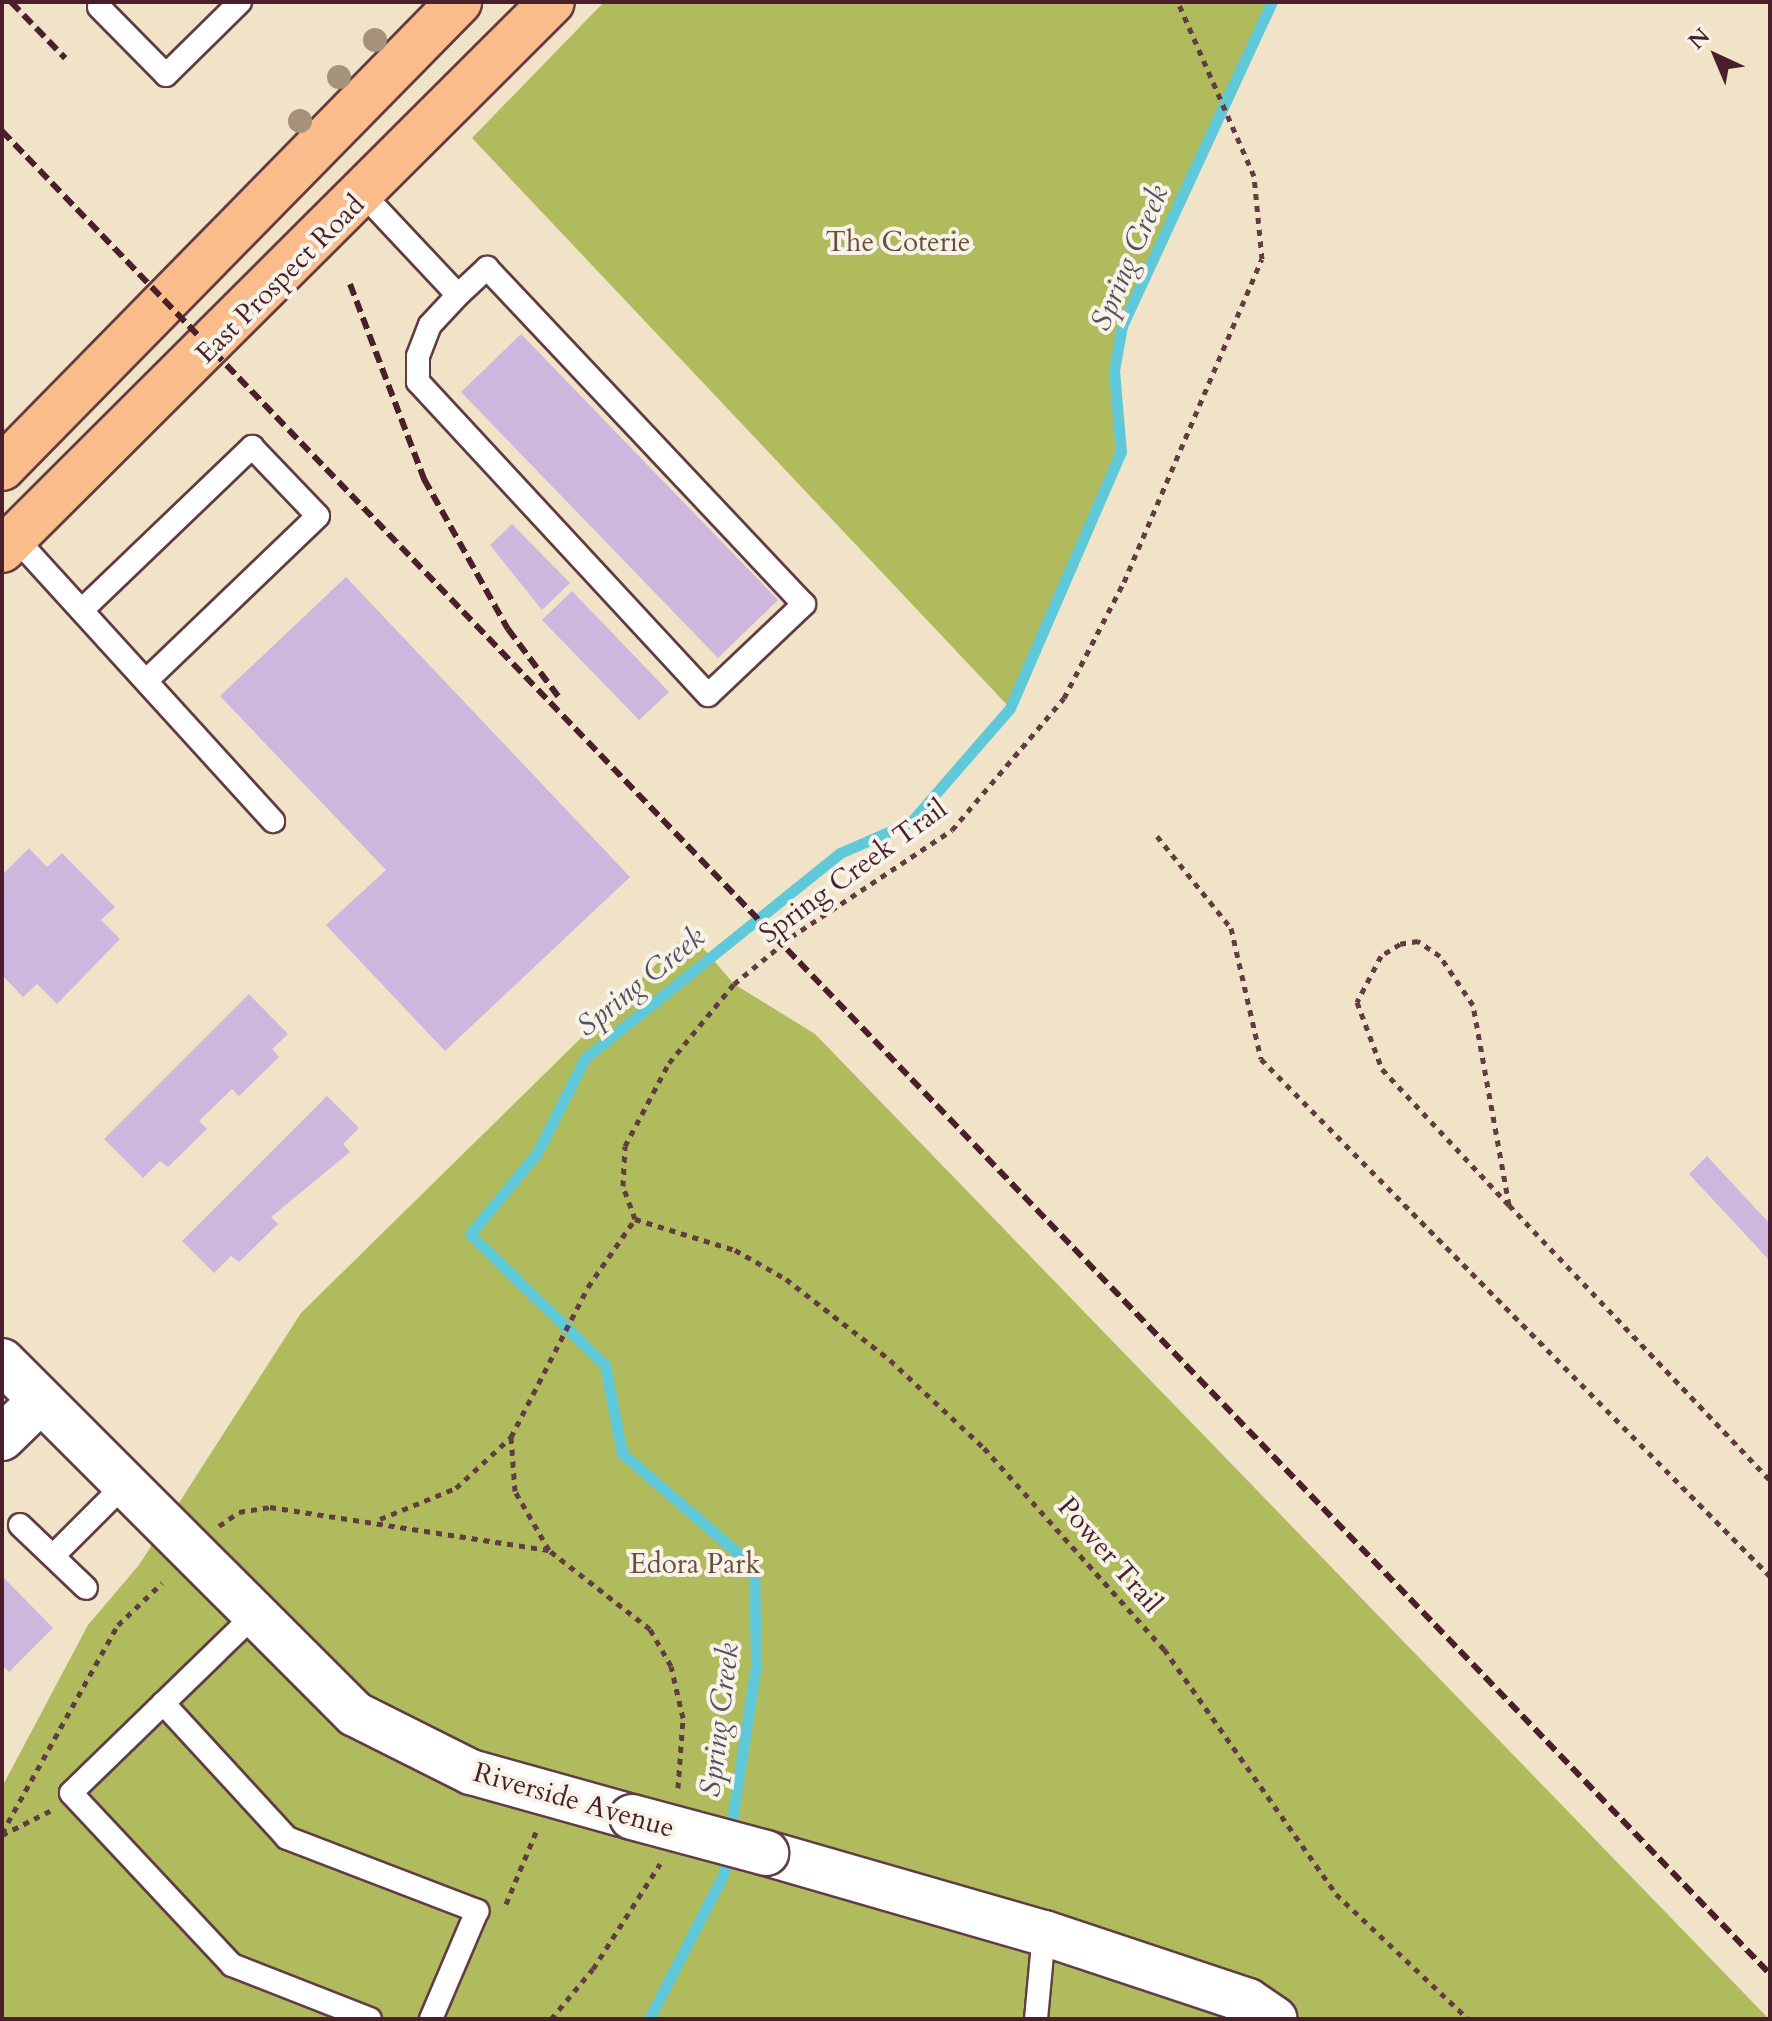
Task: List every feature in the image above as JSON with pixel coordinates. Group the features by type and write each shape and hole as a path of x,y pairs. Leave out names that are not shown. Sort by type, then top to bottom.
{"main road":[{"path":"2,468 459,2"},
{"name":"East Prospect Road","path":"6,537 364,195 552,2"}],"street":[{"name":"Riverside Avenue","path":"2,1361 251,1618 355,1714 471,1772 1044,1933 1248,2001 1275,2019"},
{"path":"2,1438 40,1401"}],"lane":[{"path":"95,4 166,75 240,2"},
{"path":"364,195 458,295"},
{"path":"487,268 804,604 708,695 418,382 418,356 430,325 458,295 487,268"},
{"path":"82,610 252,447 318,516 146,681"},
{"path":"6,537 82,610 273,821"},
{"path":"53,1556 122,1487"},
{"path":"20,1525 86,1588"},
{"path":"251,1618 71,1793 232,1965 370,2019"},
{"path":"163,1703 287,1838 477,1911 431,2019"},
{"path":"1036,2019 1044,1933"}],"path":[{"name":"Spring Creek Trail","path":"635,1219 623,1186 625,1146 645,1102 703,1021 791,937 952,830 1064,698 1253,292 1264,225 1241,139 1194,45 1177,2"},
{"path":"1157,836 1231,928 1261,1059 1770,1576"},
{"path":"1509,1205 1473,1005 1440,956 1418,941 1400,944 1365,979 1357,1002 1363,1028 1382,1069 1509,1205 1770,1480"},
{"path":"379,1520 456,1488 511,1437 588,1287 635,1219"},
{"name":"Power Trail","path":"635,1219 735,1250 786,1279 890,1360 993,1457 1164,1649 1336,1894 1468,2019"},
{"path":"511,1437 515,1491 549,1550 650,1629 671,1666 683,1718 676,1796"},
{"path":"218,1526 239,1512 270,1507 379,1520 549,1550"},
{"path":"2,1834 118,1625 162,1583"},
{"path":"2,1834 36,1824 71,1793"},
{"path":"551,2019 635,1910 662,1852"}],"green space":[{"name":"The Coterie","path":"604,2 1272,2 1122,326 1114,370 1121,452 1010,708 472,138"},
{"name":"Edora Park","path":"689,932 734,984 815,1034 1769,2019 2,2019 2,1787 88,1625 139,1565 301,1313"}],"building":[{"path":"521,334 778,600 718,658 461,392"},
{"path":"512,524 570,583 542,610 490,545"},
{"path":"346,577 630,877 445,1051 326,925 386,870 220,696"},
{"path":"572,591 669,692 639,720 542,620"},
{"path":"29,848 47,867 62,853 115,907 101,920 120,939 57,1004 37,984 23,997 2,975 2,875"},
{"path":"249,994 288,1034 272,1049 279,1057 239,1096 232,1089 199,1121 207,1129 168,1167 160,1161 143,1178 104,1139"},
{"path":"327,1096 359,1128 343,1144 350,1152 271,1217 278,1224 239,1262 231,1256 214,1273 182,1241"},
{"path":"1707,1156 1770,1224 1770,1261 1689,1174"},
{"path":"2,1576 53,1628 9,1672 2,1665"}],"waterway":[{"name":"Spring Creek","path":"730,1833 756,1665 754,1567 622,1453 605,1365 470,1234 537,1153 585,1058 840,853 911,822 1010,708 1121,452 1114,370 1122,326 1272,2"},
{"name":"Spring Creek","path":"649,2019 724,1873 728,1850"}],"railway":[{"path":"11,2 65,58"},
{"path":"2,131 1770,1974"},
{"path":"350,284 424,479 508,629 558,696"}]}
